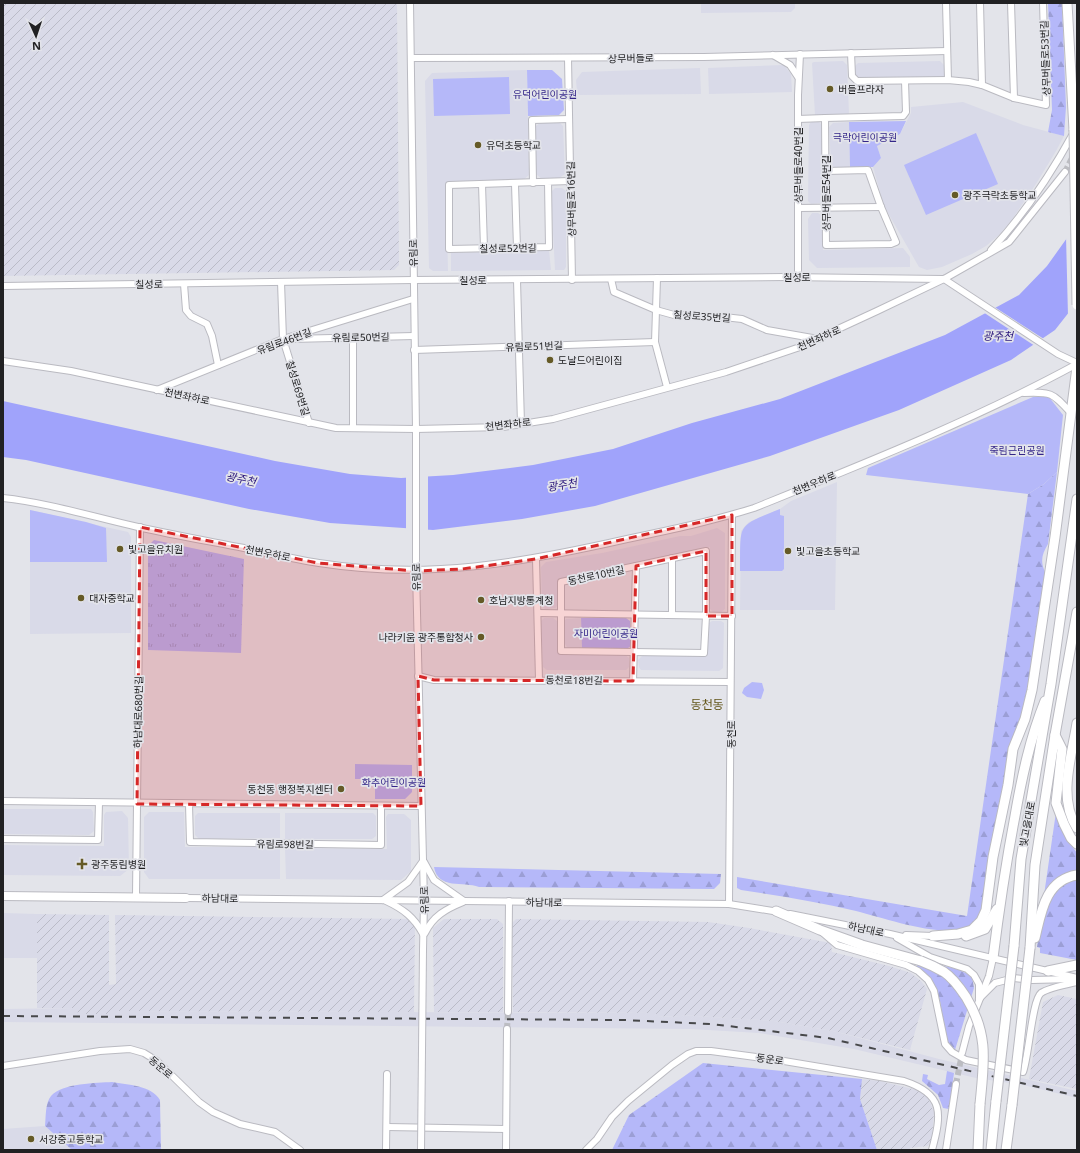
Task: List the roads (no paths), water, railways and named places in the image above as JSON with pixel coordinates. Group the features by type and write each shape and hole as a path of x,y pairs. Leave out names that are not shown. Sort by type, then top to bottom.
{"highway":[{"path":"1067,3 1074,130 1077,305"},
{"path":"933,936 958,934 972,930 981,922 986,910 993,858 1008,785 1013,749 1025,719 1031,696 1055,537 1077,367"},
{"path":"1070,412 1077,398"},
{"name":"빛고을대로","path":"991,1150 1014,946 1021,860 1051,684 1077,500"},
{"name":"빛고을대로","path":"1006,1150 1030,948 1035,865 1055,735 1077,612"},
{"path":"993,958 1000,903 1021,780 1033,730 1051,684"},
{"path":"1077,723 1066,792 1069,812 1077,828"},
{"path":"1055,735 1062,748 1056,803 1071,838 1077,844"},
{"path":"1030,948 1035,938 1040,913 1049,892 1059,883 1071,876 1077,875"},
{"path":"933,936 955,938 981,932 985,929 1000,903"},
{"path":"776,912 862,945 921,961 945,972 959,986 976,1018 982,1033 984,1053 978,1150"},
{"path":"1048,971 1077,965"}],"main road":[{"name":"하남대로","path":"3,896 186,898"}],"street":[{"name":"유림로","path":"410,3 416,429 416,571 424,900 421,1150"},
{"path":"851,53 852,76 857,81 948,80 946,3"},
{"path":"980,3 982,85"},
{"path":"1011,3 1014,98"},
{"name":"상무버들로53번길","path":"948,80 982,85 1014,98 1046,105 1043,3"},
{"name":"상무버들로","path":"411,58 568,58 947,52"},
{"name":"상무버들로40번길","path":"798,277 798,77 800,54"},
{"path":"771,55 790,65 798,77"},
{"name":"상무버들로16번길","path":"568,58 572,280"},
{"path":"798,119 903,116 906,112 905,81"},
{"name":"상무버들로54번길","path":"825,118 826,245 891,244 896,242 881,207"},
{"path":"533,183 532,120 569,119"},
{"name":"천변좌하로","path":"987,254 1020,218 1058,160 1074,130"},
{"path":"798,208 881,207 868,170 826,171"},
{"name":"천변좌하로","path":"3,361 70,371 336,428 416,429 502,427 521,424 560,417 726,372 818,339 944,279 1009,242 1065,172"},
{"path":"484,248 482,184 570,181"},
{"name":"칠성로52번길","path":"482,184 449,185 449,249 549,247 548,182"},
{"path":"515,184 517,248"},
{"name":"칠성로","path":"3,286 657,278 798,277 944,279"},
{"path":"657,278 654,342 667,387"},
{"name":"칠성로35번길","path":"611,279 614,292 656,310 674,315 724,316 742,319 767,330 818,339"},
{"path":"944,279 1058,354 1077,363"},
{"path":"517,280 521,424"},
{"name":"칠성로69번길","path":"281,282 284,339 309,423"},
{"path":"184,284 186,310 191,316 207,324 212,336 218,365"},
{"name":"유림로46번길","path":"157,390 284,339 413,299"},
{"name":"유림로50번길","path":"284,339 414,336"},
{"path":"353,337 353,428"},
{"name":"유림로51번길","path":"414,350 654,342"},
{"name":"천변우하로","path":"3,498 57,506 140,527 318,563 376,570 416,571 462,569 536,559 732,515 858,465 1020,393 1077,363"},
{"path":"1020,393 1044,392 1056,396 1070,412"},
{"name":"동천로","path":"729,904 732,515"},
{"name":"하남대로680번길","path":"136,897 140,527"},
{"name":"동천로10번길","path":"706,551 706,616 704,653 561,651 561,582 636,566 706,551"},
{"path":"672,558 672,615"},
{"path":"536,559 538,680"},
{"name":"동천로10번길","path":"633,681 636,615 636,566"},
{"path":"538,613 732,616"},
{"name":"동천로18번길","path":"418,676 434,680 730,682"},
{"path":"3,801 137,804 422,806"},
{"path":"3,839 98,840 99,803"},
{"name":"유림로98번길","path":"189,804 190,842 283,844 381,845 381,806"},
{"path":"423,861 434,880 464,901 444,910 436,917 424,936 416,922 407,912 383,900 408,882 423,861"},
{"name":"하남대로","path":"186,898 729,904 890,934 1048,971 1077,980"},
{"path":"508,1012 509,901"},
{"path":"820,930 837,945 906,966 918,971 928,980 934,991 945,1044 952,1052 966,1060 1023,1072 1027,1060 1035,1002 1041,993 1077,980"},
{"path":"890,934 933,936"},
{"path":"890,934 930,957 967,969 974,975 979,984 979,999"},
{"path":"962,1053 979,999 989,976 993,958"},
{"path":"979,999 996,983 1014,978 1032,980 1077,980"},
{"path":"506,1150 507,1029"},
{"name":"동운로","path":"3,1066 100,1051 130,1049 144,1053 156,1061 199,1102 213,1112 240,1124 275,1132 300,1150"},
{"name":"동운로","path":"586,1150 597,1139 612,1117 628,1101 672,1065 688,1054 696,1051 710,1051 873,1075 921,1086 933,1096 937,1106 937,1134 932,1150"},
{"path":"386,1150 387,1074"},
{"path":"946,1150 956,1084"},
{"path":"387,1127 506,1129"}],"water":[{"name":"광주천","path":"1077,224 1077,302 1055,330 1011,360 899,410 770,456 595,506 522,519 433,530 330,523 249,509 26,460 3,457 3,401 275,461 350,474 401,478 453,475 533,465 613,449 692,423 780,399 945,335 1019,295 1047,266"}],"tunnel":[{"path":"1065,172 1073,156"},
{"path":"507,1029 508,1012"},
{"path":"956,1084 962,1054"}],"railway":[{"path":"3,1016 624,1020 711,1024 828,1038 1077,1096"}],"place":[{"name":"버들프라자","path":"830,89"},
{"name":"유덕초등학교","path":"478,145"},
{"name":"광주극락초등학교","path":"955,195"},
{"name":"도날드어린이집","path":"550,360"},
{"name":"빛고을유치원","path":"120,549"},
{"name":"빛고을초등학교","path":"788,551"},
{"name":"대자중학교","path":"81,598"},
{"name":"호남지방통계청","path":"481,600"},
{"name":"나라키움 광주통합청사","path":"481,637"},
{"name":"동천동 행정복지센터","path":"341,789"},
{"name":"광주동림병원","path":"82,864"},
{"name":"서강중고등학교","path":"31,1139"}],"district":[{"name":"동천동","path":"707,705"}],"park label":[{"name":"유덕어린이공원","path":"545,94"},
{"name":"극락어린이공원","path":"865,137"},
{"name":"죽림근린공원","path":"1017,450"},
{"name":"자미어린이공원","path":"606,633"},
{"name":"화추어린이공원","path":"394,782"}]}
